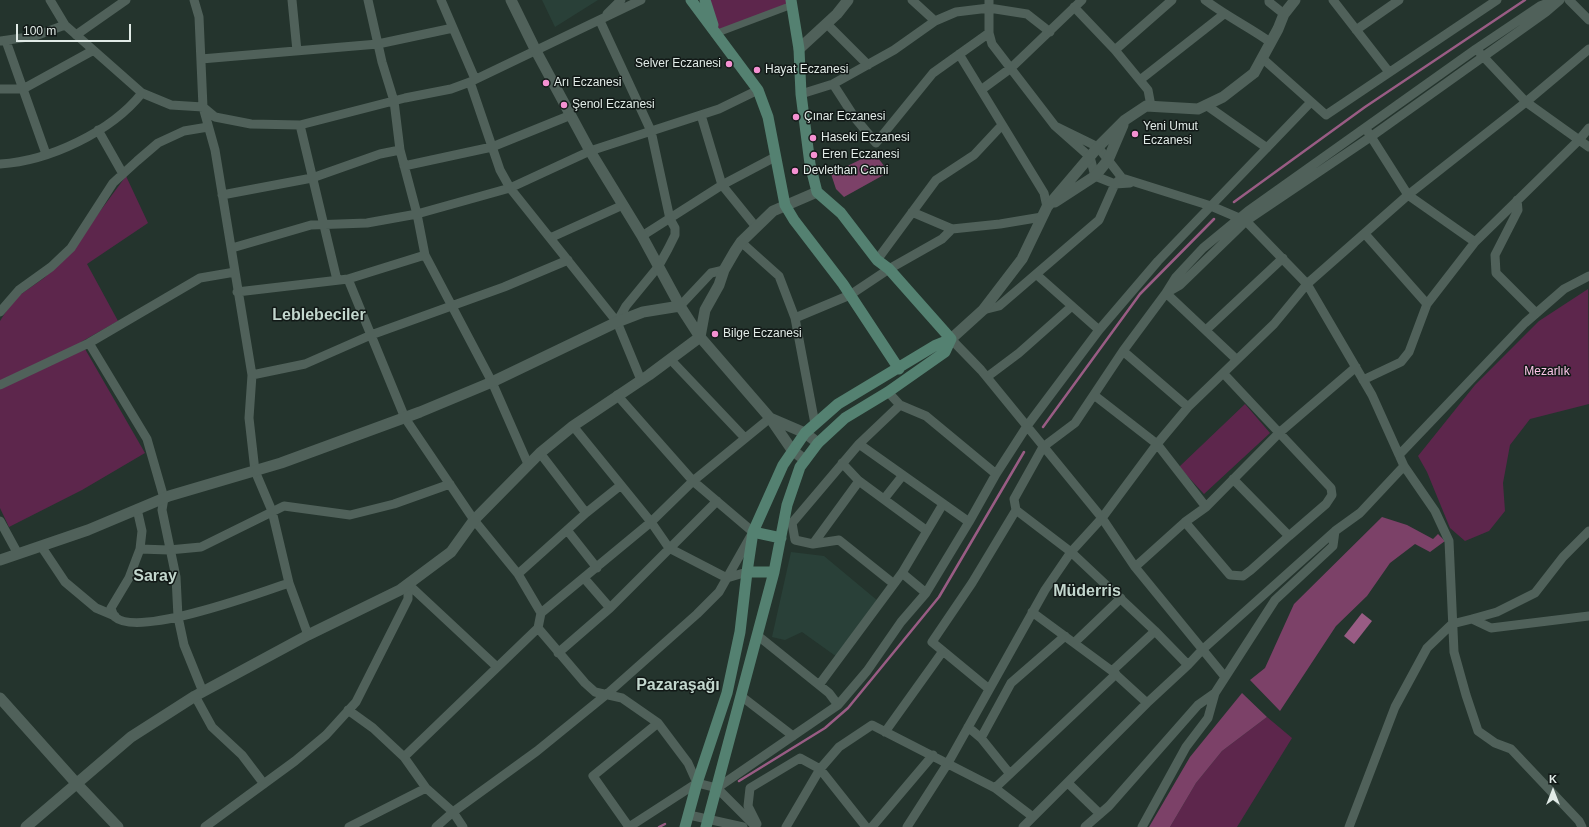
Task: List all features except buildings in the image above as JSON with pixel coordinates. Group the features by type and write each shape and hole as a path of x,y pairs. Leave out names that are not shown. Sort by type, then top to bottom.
{"main road":[{"path":"691,0 758,90 768,117 785,205 794,220 850,295 899,369"},
{"path":"705,0 715,34"},
{"path":"792,3 810,164 817,192 841,213 877,260 889,270 951,339"},
{"path":"685,827 697,783 727,693 740,632 753,532 783,465 805,433 838,404 899,369 936,345 951,339"},
{"path":"708,824 774,572 787,505 800,467 818,443 845,418 888,392 945,352 951,339"},
{"path":"753,532 781,538"},
{"path":"747,572 774,572"}],"street":[{"path":"50,0 65,25 92,51 142,93 171,105 203,107 215,117 251,124 300,125 394,101 451,89 472,81 600,21 641,0"},
{"path":"76,35 126,0"},
{"path":"194,0 200,17 203,107 215,150 232,248 237,292 252,375 249,418 255,471 272,511 289,583 308,635"},
{"path":"292,0 297,51"},
{"path":"368,0 378,44 394,101 400,150 417,214 425,255 453,305 492,382 528,464"},
{"path":"441,0 472,81 500,170 510,188 617,322 641,380"},
{"path":"511,0 536,51 590,151 642,236 680,306 700,337 770,418 792,450 805,460"},
{"path":"600,21 622,0"},
{"path":"798,49 838,14 848,0"},
{"path":"912,0 935,21"},
{"path":"981,90 1011,68 1050,32 1074,6 1082,0"},
{"path":"1115,50 1172,0"},
{"path":"1205,0 1224,14 1254,30 1270,42"},
{"path":"1225,677 1136,567 1102,518 987,377 951,339 983,310 1022,259 1045,212 1098,147 1126,120 1146,106 1198,109 1224,97 1254,73 1284,14 1295,0"},
{"path":"1335,0 1356,30 1389,72"},
{"path":"1356,30 1399,0"},
{"path":"1262,58 1310,103 1326,115 1497,0"},
{"path":"989,689 932,642 972,583 1016,510 1014,498 1043,447 1075,423 1123,351 1176,277 1203,248 1243,220 1372,136 1540,6 1555,0"},
{"path":"1243,220 1364,127 1479,52 1546,12 1560,0"},
{"path":"1569,0 1589,20"},
{"path":"1268,1 1284,14"},
{"path":"715,34 792,3"},
{"path":"989,4 989,33 992,44 1055,126 1090,156 1095,176"},
{"path":"801,94 833,84 894,50 935,21 956,12 989,4 1027,14 1050,32"},
{"path":"1074,6 1115,50 1148,90 1151,106"},
{"path":"1140,80 1224,14"},
{"path":"600,21 651,131 670,219 675,228 675,235 658,267 626,306 617,322"},
{"path":"827,24 868,65"},
{"path":"46,154 23,89 3,41 35,36 65,25"},
{"path":"201,59 378,44 453,28"},
{"path":"833,84 855,118 876,144 933,73 989,33"},
{"path":"907,827 948,763 1032,612 1071,552 1102,518 1157,444 1188,407 1224,374 1236,359 1274,324 1308,284 1408,195 1526,102 1589,48"},
{"path":"0,89 23,89 92,51"},
{"path":"1479,52 1526,102 1589,147"},
{"path":"959,54 1044,193 1045,212"},
{"path":"232,248 311,226 368,223 417,214 510,188 590,151 719,109 758,90"},
{"path":"0,164 46,154 81,141 130,108 142,93"},
{"path":"717,788 838,705 867,671 901,622 926,593 996,474 1027,426 1099,330 1158,261 1310,103"},
{"path":"1206,105 1267,148"},
{"path":"404,166 492,147 571,115"},
{"path":"701,115 722,185 756,227"},
{"path":"912,212 952,229 1000,224 1045,212 1095,176 1108,160 1126,120"},
{"path":"300,125 337,280"},
{"path":"877,260 936,180 974,155 1002,125"},
{"path":"1055,126 1098,147 1108,160 1118,181"},
{"path":"1364,127 1372,136 1408,195 1476,242"},
{"path":"0,312 19,290 51,267 71,248 113,183 158,143 184,130 208,128"},
{"path":"1363,380 1401,362 1409,352 1427,304 1476,242 1579,140 1589,128"},
{"path":"98,130 123,174"},
{"path":"222,195 312,178 380,154 400,150"},
{"path":"642,236 722,185 775,157"},
{"path":"1095,176 1118,181 1140,183 1212,206 1243,220 1308,284 1363,380 1404,466 1435,511 1449,541 1454,652 1478,731 1495,743 1511,749 1579,821 1582,827"},
{"path":"983,310 999,306 1100,220 1118,181"},
{"path":"26,827 131,737 199,694 308,635 400,590 451,552 474,520 540,453 573,426 641,380 700,337 705,310 719,286 724,270 741,242 773,211 817,192"},
{"path":"1517,200 1518,210 1495,255 1496,274 1536,313"},
{"path":"550,238 623,205"},
{"path":"795,318 850,295 942,239 952,229"},
{"path":"1365,234 1427,304"},
{"path":"741,242 779,276 795,318 815,424"},
{"path":"237,292 348,279 425,255"},
{"path":"1206,330 1283,258"},
{"path":"252,375 305,364 372,335 504,287 568,260"},
{"path":"0,560 88,530 164,498 281,463 405,418 492,382 617,322 643,312 680,306 711,274 724,270"},
{"path":"0,385 89,343 200,278 234,272"},
{"path":"1037,275 1099,330"},
{"path":"1399,454 1536,313 1564,289 1589,276"},
{"path":"348,279 405,418 474,520 518,574 541,612"},
{"path":"1166,293 1236,359"},
{"path":"987,377 1019,353 1072,306"},
{"path":"89,343 147,439 164,498 162,510 169,550 176,577 178,617 184,645 199,694 212,727 242,755 264,784"},
{"path":"1123,351 1188,407"},
{"path":"670,358 744,438"},
{"path":"1136,567 1185,522 1206,507 1279,433 1356,367"},
{"path":"1185,522 1230,575 1243,576 1326,504 1332,495 1331,488 1224,374"},
{"path":"888,392 900,405 926,416 996,474"},
{"path":"436,827 453,812 537,751 607,694 697,614 719,592 753,532 694,481 617,395"},
{"path":"1094,395 1157,444 1206,507"},
{"path":"894,584 840,540 813,544 795,540 792,523 859,444 900,405"},
{"path":"770,418 805,433 818,443"},
{"path":"404,757 538,628 541,612 597,568 651,522 694,481 770,418"},
{"path":"573,426 622,485 669,548 727,578 747,572"},
{"path":"859,444 969,522"},
{"path":"540,453 586,513"},
{"path":"842,463 860,481 927,531"},
{"path":"1023,827 1202,650 1335,531 1360,513 1404,466"},
{"path":"884,499 903,475"},
{"path":"1233,479 1289,536"},
{"path":"813,544 860,481"},
{"path":"140,549 169,550 201,547 284,506 350,515 394,504 450,484"},
{"path":"518,574 586,513 622,485"},
{"path":"558,653 610,608 717,501"},
{"path":"819,685 902,573 943,504"},
{"path":"114,616 111,608 129,578 140,549 142,531 137,509"},
{"path":"1016,510 1071,552 1155,631 1188,665"},
{"path":"0,521 18,554"},
{"path":"567,530 597,568"},
{"path":"1142,827 1186,747 1208,718 1215,692 1275,600 1333,546 1335,531"},
{"path":"1348,827 1395,708 1428,648 1452,624 1497,612 1535,593 1563,557 1589,531"},
{"path":"41,546 65,582 96,608 125,621 159,621 204,612 289,583"},
{"path":"902,573 926,593"},
{"path":"584,578 610,608"},
{"path":"408,584 497,667"},
{"path":"205,827 264,784 326,735 356,702 408,599 408,584"},
{"path":"1074,643 1120,598"},
{"path":"1032,612 1114,672 1147,703"},
{"path":"1472,619 1491,628 1589,616"},
{"path":"538,628 585,683 596,692 622,698 658,723 688,763 697,783"},
{"path":"995,788 1155,631"},
{"path":"757,635 829,693 838,705"},
{"path":"981,738 1010,683 1065,636"},
{"path":"885,732 943,651"},
{"path":"998,673 1010,683"},
{"path":"1085,827 1109,806 1198,705 1215,692"},
{"path":"741,696 793,736"},
{"path":"0,698 77,784 118,827"},
{"path":"348,710 373,728 404,757 426,788 453,812 463,827"},
{"path":"658,723 593,776 629,827 697,783 717,788 757,827"},
{"path":"786,827 820,769 839,747 872,725 995,788 1033,817"},
{"path":"968,727 981,738 1010,774"},
{"path":"872,827 933,755"},
{"path":"757,827 748,806 750,788 800,758 820,769 866,827"},
{"path":"1068,783 1100,814"},
{"path":"349,827 426,788"},
{"path":"689,815 708,824 743,827"}],"shaded area":[{"path":"542,0 598,0 555,27"},
{"path":"874,153 889,172 844,197 836,189 831,174"},
{"path":"1382,517 1407,525 1433,539 1438,534 1445,541 1430,552 1415,544 1390,563 1367,596 1336,626 1280,711 1250,680 1265,668 1294,604"},
{"path":"791,552 824,556 878,601 837,657 802,632 785,640 772,637"},
{"path":"1362,613 1372,621 1354,644 1344,636"},
{"path":"1242,693 1267,717 1222,751 1196,783 1170,827 1149,827 1190,757"}],"green space":[{"path":"705,0 791,0 792,5 715,34"},
{"path":"126,176 148,223 87,264 118,321 81,342 145,453 82,490 9,527 0,508 0,321 14,299 44,278 67,256"},
{"name":"Mezarlık","path":"1588,289 1589,404 1530,419 1510,445 1503,483 1505,511 1489,531 1465,541 1450,528 1427,472 1418,456 1475,385 1539,321"},
{"path":"1245,404 1270,433 1204,494 1179,467"},
{"path":"1267,717 1292,738 1237,827 1170,827 1196,783 1222,751"}],"waterway":[{"path":"1234,202 1365,107 1525,0"},
{"path":"1043,427 1140,294 1214,219"},
{"path":"739,781 825,728 848,708 939,597 1024,452"},
{"path":"659,827 665,824"}],"place":[{"name":"Selver Eczanesi","path":"729,64"},
{"name":"Hayat Eczanesi","path":"757,70"},
{"name":"Arı Eczanesi","path":"546,83"},
{"name":"Şenol Eczanesi","path":"564,105"},
{"name":"Çınar Eczanesi","path":"796,117"},
{"name":"Yeni Umut Eczanesi","path":"1135,134"},
{"name":"Haseki Eczanesi","path":"813,138"},
{"name":"Eren Eczanesi","path":"814,155"},
{"name":"Devlethan Cami","path":"795,171"},
{"name":"Bilge Eczanesi","path":"715,334"}],"district":[{"name":"Leblebeciler","path":"319,316"},
{"name":"Saray","path":"155,577"},
{"name":"Müderris","path":"1087,592"},
{"name":"Pazaraşağı","path":"678,686"}]}
